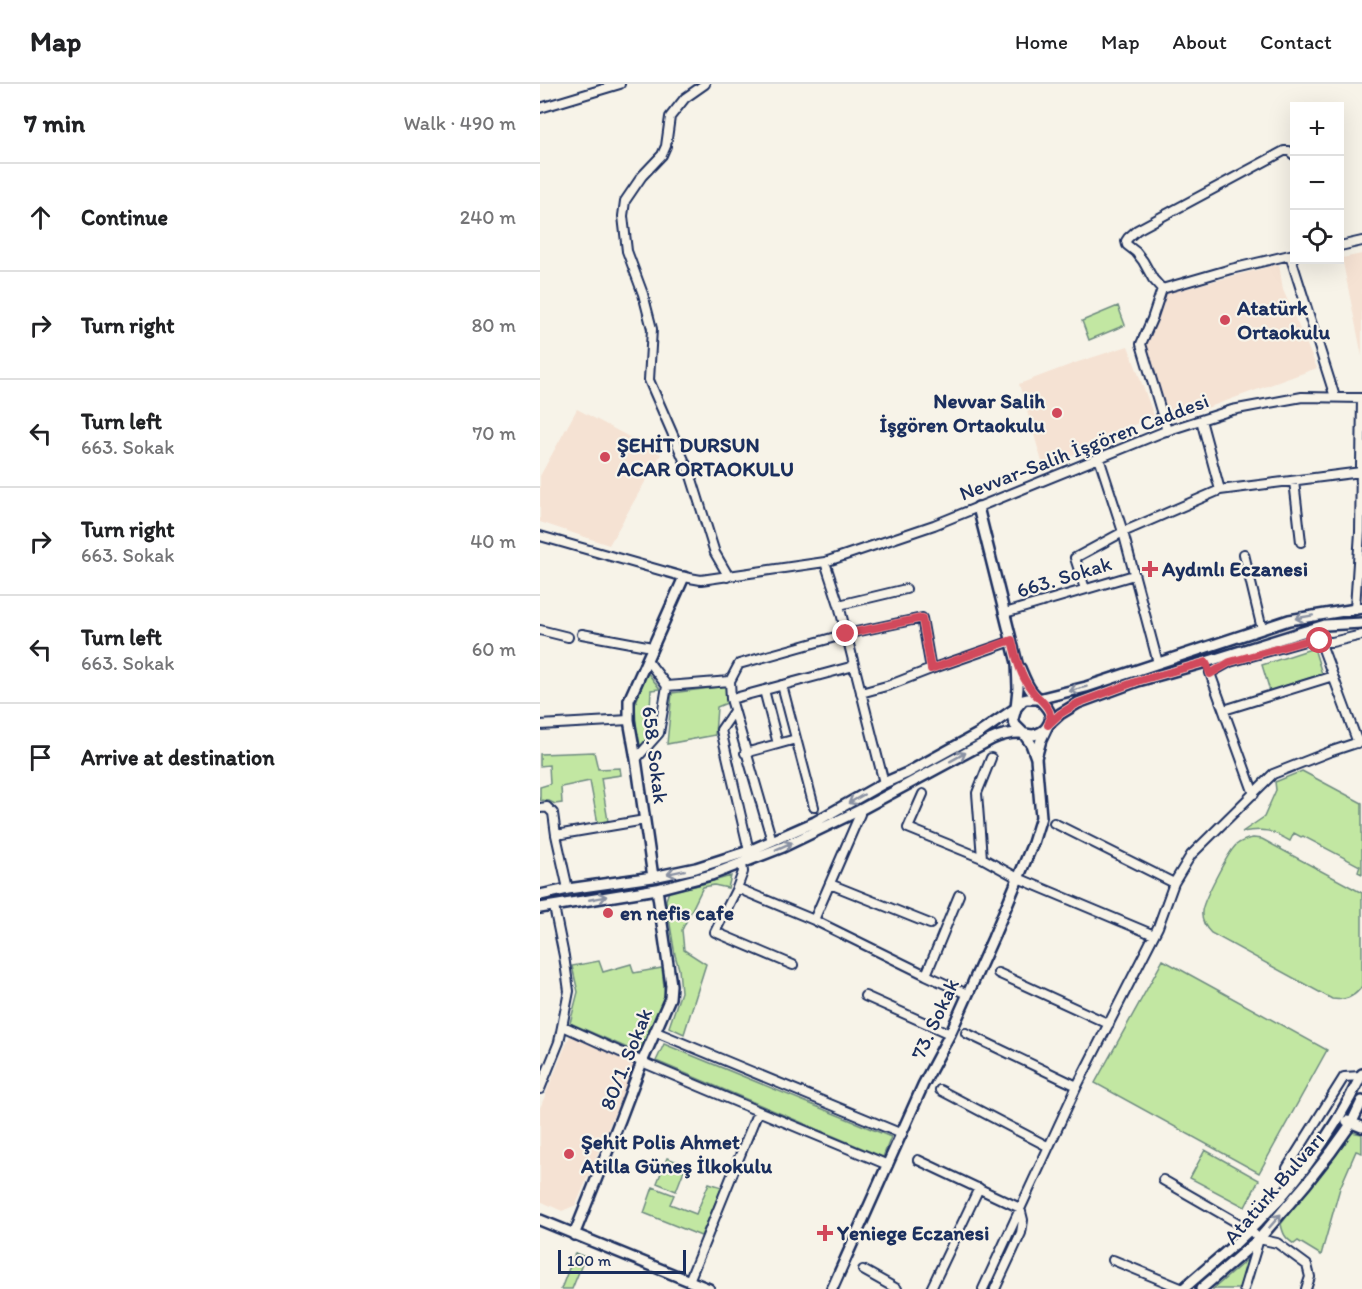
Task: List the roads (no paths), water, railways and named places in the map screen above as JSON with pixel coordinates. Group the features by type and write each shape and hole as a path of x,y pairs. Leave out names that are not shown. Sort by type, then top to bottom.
{"street":[{"path":"540,108 620,84"},
{"path":"705,84 685,98 670,117 666,146 662,155 642,176 625,201 623,216 627,251 643,294 652,329 649,380 691,476 715,553 727,578"},
{"path":"1162,289 1152,279 1136,252 1127,245 1128,237 1284,151 1290,152"},
{"path":"1344,243 1362,241"},
{"path":"1162,289 1231,268 1290,255"},
{"path":"1295,264 1335,397"},
{"path":"1162,289 1141,344 1167,431"},
{"name":"Nevvar-Salih İşgören Caddesi","path":"540,536 701,580 825,562 934,525 1167,431 1232,410 1302,397 1362,398"},
{"path":"540,895 696,868 749,851 815,822 884,783 908,773 978,734 1016,708 1023,700 1038,699 1086,687 1289,620 1359,608 1362,398"},
{"path":"1201,420 1220,490"},
{"path":"1099,458 1123,532 1158,663"},
{"path":"1085,589 1075,558 1123,532 1220,490 1361,472"},
{"path":"1294,481 1301,542"},
{"path":"978,507 1017,663 1018,688 1014,719 1036,758"},
{"path":"1244,554 1262,629"},
{"path":"825,562 839,605 884,783"},
{"name":"663. Sokak","path":"1005,613 1134,575"},
{"name":"658. Sokak","path":"653,877 629,720 629,700 684,577"},
{"path":"839,605 906,589"},
{"path":"772,841 731,699 730,681 739,664 846,634 922,618 931,669"},
{"path":"540,909 657,889 711,875 783,847 860,810 992,739 1006,734 1035,735 1045,729 1060,714 1078,703 1138,681 1325,625 1362,622"},
{"path":"540,630 568,637"},
{"path":"582,634 652,647"},
{"path":"1210,674 1230,662 1305,641 1332,642 1362,635"},
{"path":"861,693 890,685 1012,640"},
{"path":"983,1289 1077,1086 1154,935 1174,883 1191,855 1273,774 1360,742 1320,641"},
{"path":"636,759 659,734 667,686 647,660"},
{"path":"1206,662 1254,794"},
{"path":"1017,663 1028,686 1049,710 1050,720 1036,758"},
{"path":"731,699 854,666"},
{"path":"1224,710 1333,676"},
{"path":"667,686 730,681"},
{"path":"782,685 814,807"},
{"path":"764,690 778,744"},
{"path":"734,711 722,730 749,851"},
{"path":"540,725 629,720"},
{"path":"745,753 796,739"},
{"path":"982,858 977,794 991,758"},
{"name":"73. Sokak","path":"832,1289 924,1085 1021,879 1041,817 1036,758"},
{"path":"922,794 908,828 982,858 1021,879 1154,935"},
{"path":"540,808 547,807 553,813 568,889"},
{"path":"814,920 860,810"},
{"path":"556,835 645,820"},
{"path":"1054,823 1174,883"},
{"path":"742,863 743,872 737,888 716,932 793,965"},
{"path":"830,884 930,924"},
{"path":"737,888 814,920 967,994"},
{"name":"80/1. Sokak","path":"574,1235 642,1062 670,998 671,985 657,889"},
{"path":"926,975 959,895"},
{"path":"540,1089 559,1041 569,991 554,906"},
{"path":"998,973 1109,1024"},
{"path":"866,996 950,1034"},
{"path":"562,1026 888,1165"},
{"path":"656,1032 902,1134"},
{"path":"966,1033 1077,1086"},
{"path":"1293,1181 1287,1168 1344,1077 1361,1075"},
{"name":"Atatürk Bulvarı","path":"1183,1289 1250,1230 1293,1181 1340,1117 1361,1075"},
{"path":"940,1090 1049,1147"},
{"name":"Atatürk Bulvarı","path":"1201,1289 1259,1239 1306,1184 1351,1124 1362,1101"},
{"path":"690,1281 758,1111"},
{"path":"1340,1117 1351,1124 1362,1127"},
{"path":"918,1160 1020,1208 1023,1220 1021,1233 995,1289"},
{"path":"1163,1180 1250,1230 1259,1239 1277,1243 1307,1265 1310,1277 1306,1289"},
{"path":"931,1289 979,1188"},
{"path":"540,1220 709,1289"},
{"path":"1244,1289 1259,1239"},
{"path":"1113,1260 1183,1289"},
{"path":"863,1270 897,1289"}],"place":[{"name":"Atatürk Ortaokulu","path":"1225,320"},
{"name":"Nevvar Salih İşgören Ortaokulu","path":"1057,413"},
{"name":"ŞEHİT DURSUN ACAR ORTAOKULU","path":"605,457"},
{"name":"Aydınlı Eczanesi","path":"1150,569"},
{"name":"en nefis cafe","path":"608,913"},
{"name":"Şehit Polis Ahmet Atilla Güneş İlkokulu","path":"569,1154"},
{"name":"Yeniege Eczanesi","path":"825,1233"}]}
